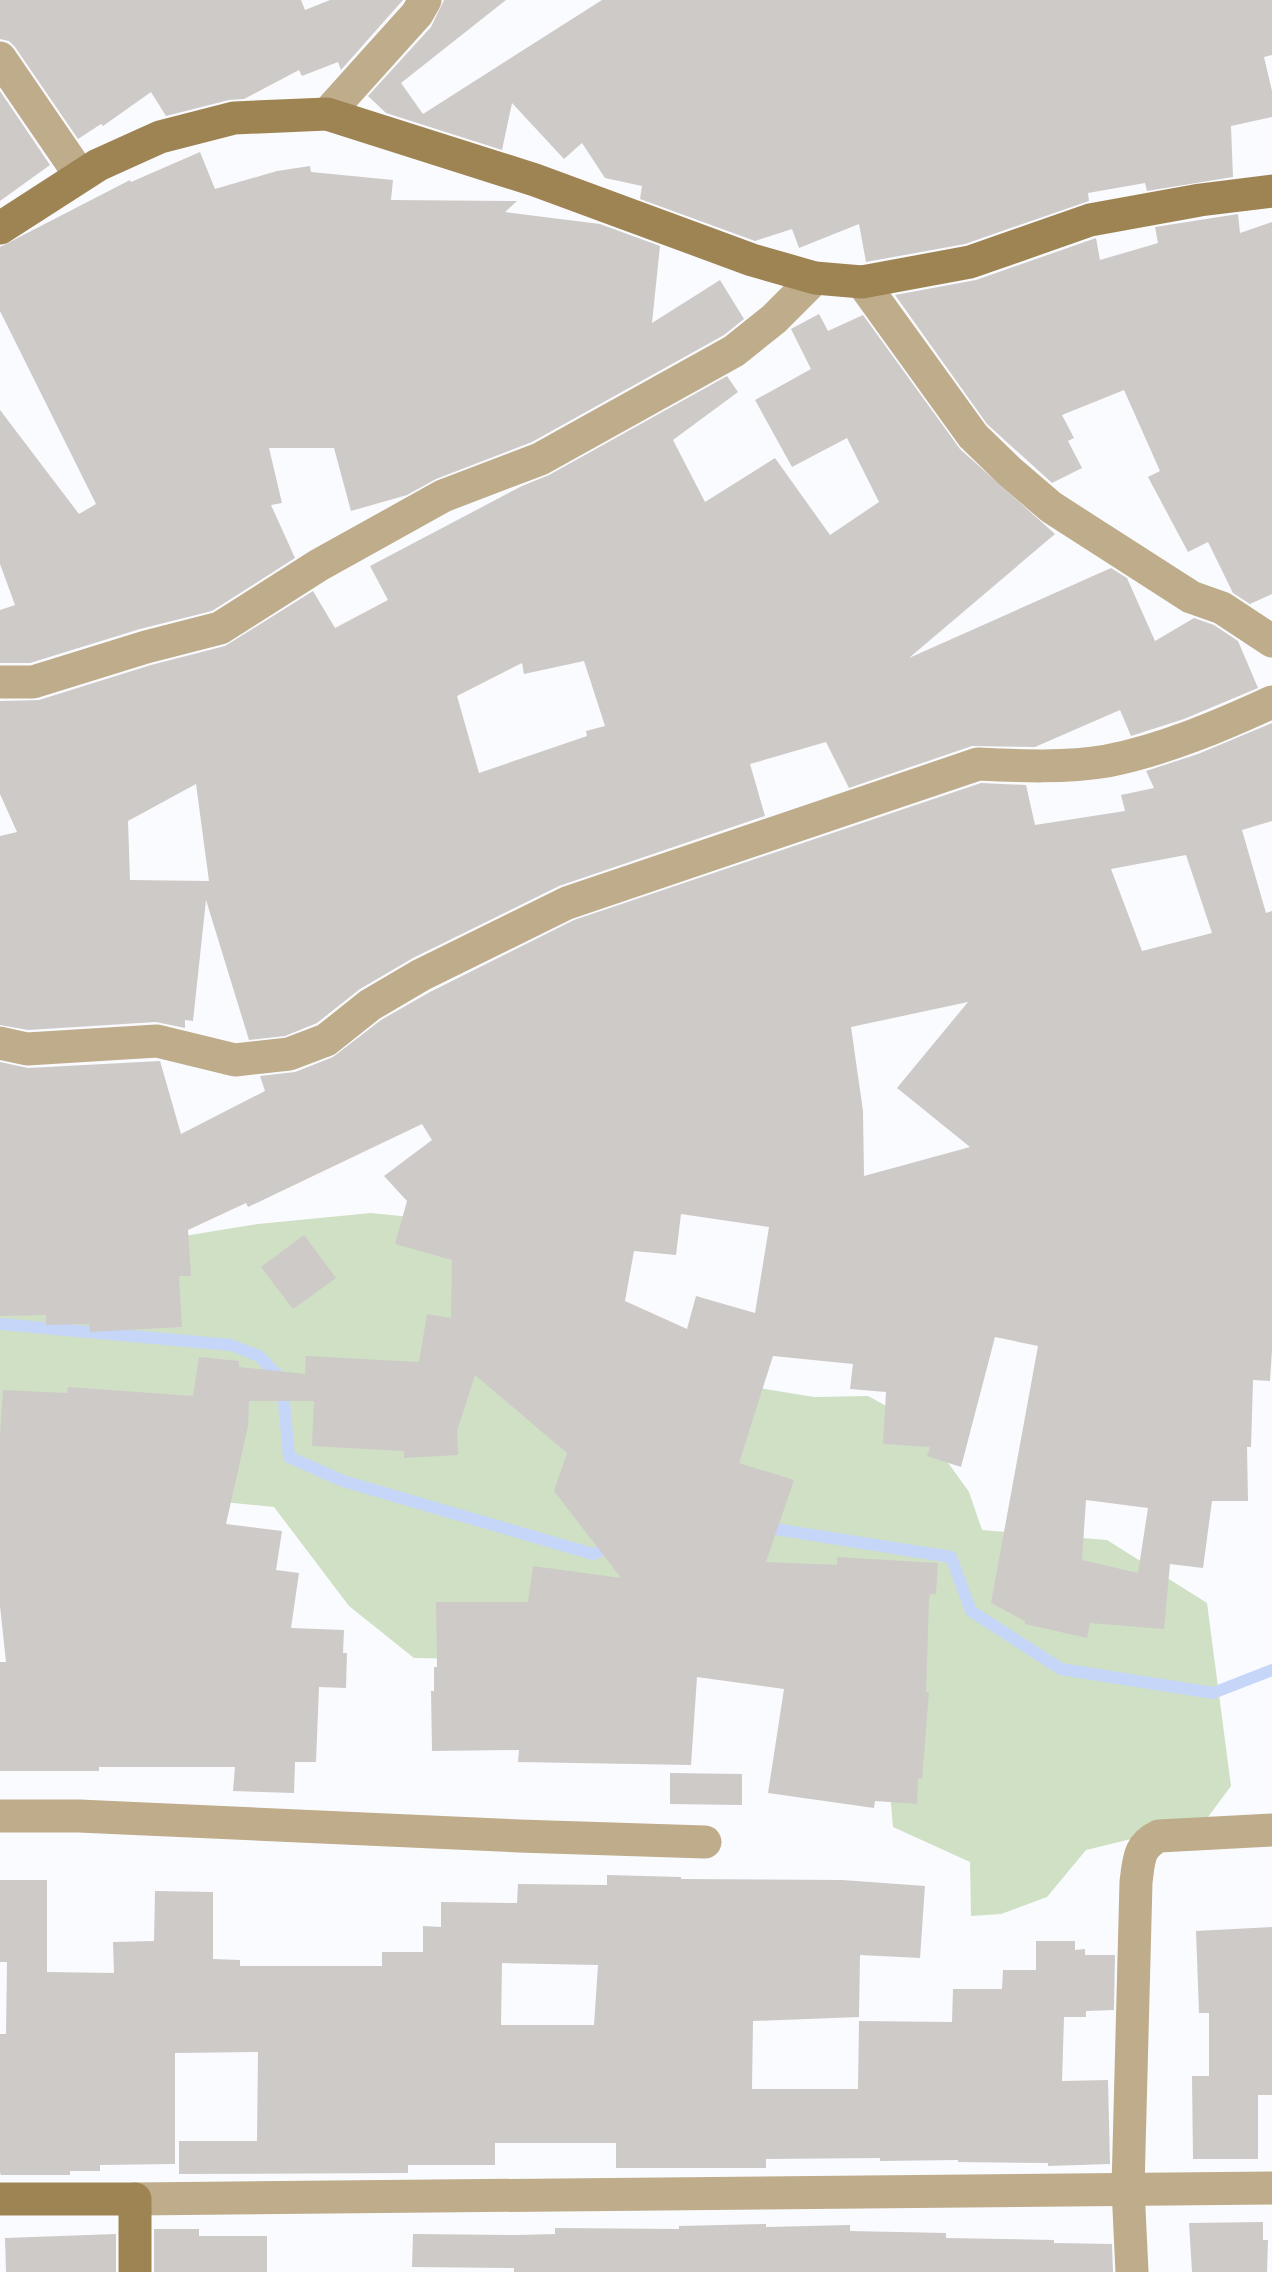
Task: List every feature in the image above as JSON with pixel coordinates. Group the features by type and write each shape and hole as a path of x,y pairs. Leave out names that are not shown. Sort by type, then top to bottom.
{"street":[{"path":"327,114 417,14 425,0"},
{"path":"0,58 80,175"},
{"path":"0,228 80,175 160,137 234,118 327,114 535,180 752,260 815,279 862,282 970,262 1090,220 1200,200 1272,192"},
{"path":"0,682 33,682 146,647 220,628 319,565 443,496 540,459 734,351 774,320 815,279"},
{"path":"862,282 973,436 1017,478 1051,507 1191,597 1222,608 1272,641"},
{"path":"0,1043 27,1049 157,1041 235,1060 289,1054 326,1040 370,1005 421,975 567,903 978,764 1024,766 1105,761 1146,751 1272,702"},
{"path":"0,1816 79,1816 507,1836 705,1842"},
{"path":"1132,2272 1128,2188 1136,1882 1140,1849 1159,1836 1272,1830"},
{"path":"0,2199 1272,2188"},
{"path":"135,2199 135,2272"}],"green space":[{"path":"371,1213 480,1224 564,1356 814,1397 868,1396 921,1425 969,1492 982,1530 1107,1540 1207,1603 1231,1786 1205,1821 1086,1850 1047,1897 1001,1914 971,1916 970,1862 893,1827 881,1689 672,1662 414,1658 349,1606 274,1507 103,1490 0,1489 0,1266 258,1224"}],"building":[{"path":"0,0 301,0 305,10 330,0 403,0 341,70 338,62 302,76 299,70 244,99 229,100 166,116 151,92 103,126 101,124 78,139 15,47 9,41 0,39"},
{"path":"444,0 506,0 401,83 423,114 602,0 1272,0 1272,55 1264,57 1272,91 1272,117 1231,126 1233,177 1147,191 1145,183 1088,193 1089,201 965,244 866,262 859,224 799,248 792,229 755,241 640,199 642,186 605,178 582,143 564,159 512,103 502,150 386,113 368,96 431,27"},
{"path":"0,91 50,165 0,201"},
{"path":"200,152 215,189 277,171 310,166 311,172 393,180 391,200 517,201 505,212 600,224 660,246 652,323 720,280 744,319 724,335 532,442 436,479 407,495 351,511 334,448 269,448 282,503 271,505 295,558 212,611 140,629 30,663 0,663 0,610 15,605 0,564 0,410 79,514 96,504 0,311 0,247 130,180 131,182"},
{"path":"1238,214 1240,233 1272,222 1272,594 1250,604 1233,593 1208,542 1188,552 1148,477 1160,471 1124,390 1062,415 1074,438 1068,441 1082,468 1052,483 987,424 895,295 976,280 1096,238 1100,260 1158,243 1155,227"},
{"path":"819,314 828,331 863,315 960,449 1055,534 909,658 1111,568 1127,578 1155,641 1194,618 1214,625 1238,641 1258,688 1184,719 1131,736 1120,710 1035,747 972,746 849,788 826,742 750,764 765,816 559,886 413,958 360,989 317,1023 285,1036 249,1040 206,900 193,1021 185,1020 185,1028 156,1022 28,1030 0,1025 0,836 17,832 0,794 0,701 39,700 151,665 225,646 313,591 335,628 388,600 370,566 522,486 549,475 727,376 738,392 673,440 705,502 775,458 830,535 879,502 847,438 792,467 755,400 811,369 791,329","holes":["584,661 605,726 586,731 587,736 479,773 457,696 522,663 524,674","196,784 209,881 130,880 128,821"]},
{"path":"1272,723 1272,821 1242,830 1266,913 1272,911 1272,1350 1270,1381 1253,1380 1251,1447 1247,1447 1248,1501 1212,1501 1203,1568 1170,1564 1164,1629 1090,1623 1087,1638 1025,1624 1025,1621 991,1603 1038,1346 995,1337 961,1467 927,1456 930,1447 883,1444 886,1392 850,1389 853,1364 773,1356 739,1463 794,1480 766,1562 837,1565 837,1557 938,1563 936,1594 930,1594 929,1600 926,1692 929,1692 922,1779 918,1778 917,1804 875,1801 874,1808 768,1793 784,1689 697,1677 691,1765 518,1762 519,1750 432,1751 431,1691 434,1691 434,1667 437,1667 436,1602 528,1602 533,1566 621,1578 554,1491 567,1453 475,1375 457,1431 458,1455 404,1458 404,1451 312,1446 314,1401 249,1401 248,1426 226,1524 282,1531 276,1570 299,1573 291,1628 344,1630 343,1653 347,1653 346,1688 319,1687 316,1762 295,1762 294,1793 233,1791 235,1767 99,1767 99,1771 0,1771 0,1662 6,1662 0,1606 0,1436 3,1390 67,1393 68,1387 193,1396 199,1357 239,1361 239,1367 305,1374 306,1356 419,1362 427,1314 451,1318 452,1260 395,1244 407,1201 384,1176 432,1140 422,1124 248,1207 246,1203 188,1230 191,1276 179,1276 182,1327 90,1332 89,1324 46,1325 46,1315 0,1316 0,1062 28,1068 160,1061 181,1134 265,1091 260,1076 295,1072 333,1057 381,1020 430,992 574,920 981,783 1026,785 1035,825 1125,811 1121,795 1154,788 1146,771 1198,754","holes":["1186,855 1212,933 1142,951 1111,869","968,1002 897,1088 970,1147 864,1176 863,1111 851,1027","681,1214 769,1227 755,1313 696,1296 687,1329 625,1301 634,1251 676,1255","1086,1500 1148,1508 1138,1573 1082,1560"]},
{"path":"304,1235 336,1278 293,1309 261,1267"},
{"path":"670,1773 742,1774 742,1805 670,1804"},
{"path":"607,1875 681,1877 681,1879 842,1880 925,1886 920,1958 860,1955 859,2017 753,2021 752,2089 858,2089 859,2021 952,2022 953,1989 1002,1989 1003,1970 1036,1970 1036,1941 1075,1941 1075,1950 1085,1949 1085,1955 1115,1955 1114,2010 1086,2011 1086,2017 1064,2017 1062,2081 1108,2080 1110,2164 1048,2166 1048,2163 958,2162 958,2160 880,2161 880,2158 766,2159 766,2168 616,2168 616,2143 495,2143 495,2165 408,2165 408,2173 179,2174 179,2141 257,2141 258,2052 175,2053 175,2164 100,2165 100,2171 70,2171 70,2175 1,2175 0,2173 0,2034 6,2034 7,1962 0,1962 0,1880 47,1880 47,1972 114,1973 113,1942 154,1941 155,1891 213,1892 213,1959 240,1960 240,1966 382,1966 382,1952 423,1952 423,1926 441,1927 441,1902 517,1903 518,1884 607,1885","holes":["502,1963 598,1965 594,2025 501,2025"]},
{"path":"1272,1927 1272,2095 1258,2095 1258,2159 1193,2159 1192,2076 1209,2076 1209,2013 1199,2013 1196,1931"},
{"path":"1263,2222 1263,2240 1268,2240 1267,2272 1192,2272 1189,2223"},
{"path":"766,2224 766,2227 850,2225 850,2231 946,2233 946,2238 1054,2240 1054,2243 1112,2244 1113,2272 514,2272 514,2268 412,2267 413,2234 555,2234 555,2228 679,2229 679,2226"},
{"path":"154,2229 199,2229 199,2236 267,2236 267,2272 154,2272"},
{"path":"116,2234 116,2272 6,2272 5,2238"}],"waterway":[{"path":"0,1324 231,1345 259,1356 282,1380 289,1457 343,1481 593,1554 614,1546"},
{"path":"762,1527 951,1557 971,1611 1061,1669 1213,1693 1272,1670"}]}
